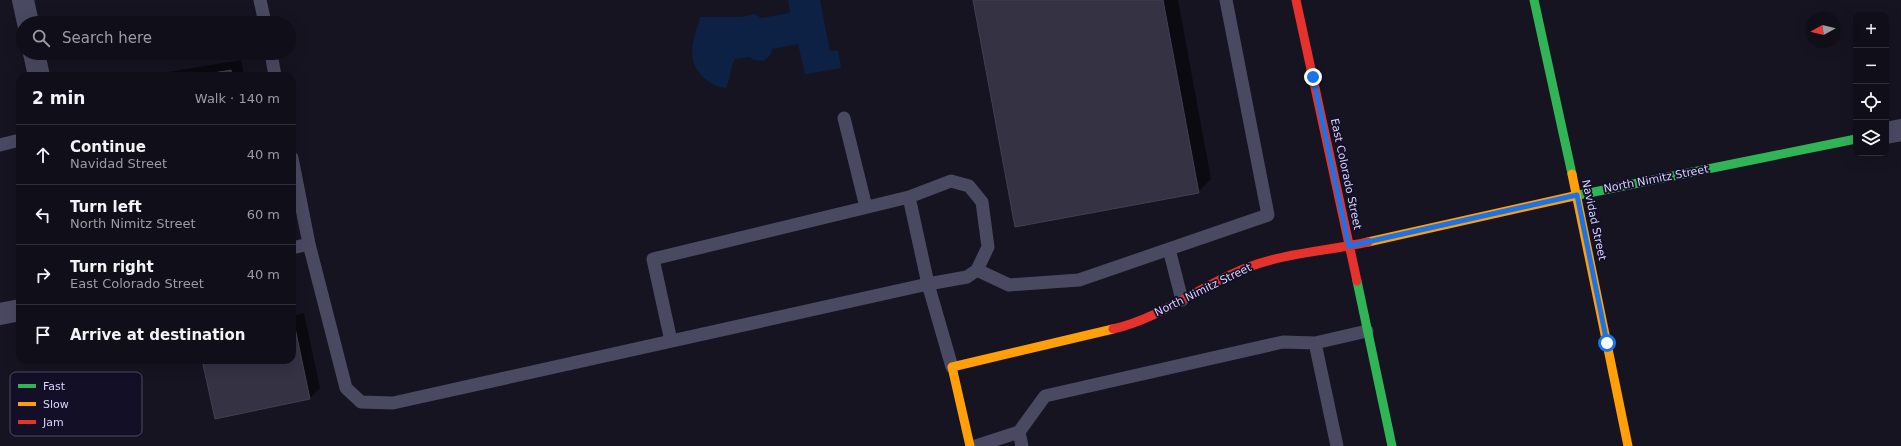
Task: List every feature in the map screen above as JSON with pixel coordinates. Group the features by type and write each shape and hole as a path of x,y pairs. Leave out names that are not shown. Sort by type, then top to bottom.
{"street":[{"path":"23,0 26,16"},
{"name":"East Colorado Street","path":"1296,0 1392,446"},
{"name":"Navidad Street","path":"1534,0 1577,195 1628,446"},
{"path":"36,60 38,72"},
{"path":"1889,132 1901,130"},
{"name":"North Nimitz Street","path":"952,367 1127,326 1246,268 1287,256 1349,246 1577,195 1853,140"},
{"path":"0,314 16,311"},
{"path":"952,367 970,446"}],"lane":[{"path":"260,0 263,16"},
{"path":"977,270 1009,285 1079,280 1268,215 1226,0"},
{"path":"272,60 274,72"},
{"path":"844,118 866,207"},
{"path":"0,145 16,141"},
{"path":"296,178 309,244 346,388 361,402 393,403 671,342 928,284 967,277 977,270 988,247 982,202 969,186 951,181 909,197 653,258 671,342"},
{"path":"909,197 928,284 952,367"},
{"path":"296,247 309,244"},
{"path":"1169,249 1182,300"},
{"path":"976,446 1019,432 1045,396 1283,342 1315,343 1367,331"},
{"path":"1315,343 1337,446"},
{"path":"1019,432 1022,446"}],"water":[{"path":"788,0 820,0 830,51 838,50 841,68 805,74 798,44 772,49 770,55 764,61 754,60 749,57 735,59 726,88 712,84 698,71 694,64 692,49 700,17 742,17 755,14 761,18 790,13"}],"building":[{"path":"973,0 1163,0 1199,193 1015,227"},
{"path":"231,70 231,72 219,72"},
{"path":"296,332 310,399 215,419 203,364 296,364"}],"traffic: fast":[{"path":"1534,0 1572,174"},
{"path":"1574,196 1853,140"},
{"path":"1357,281 1392,446"}],"traffic: slow":[{"path":"1572,174 1628,446"},
{"path":"1368,242 1574,196"},
{"path":"970,446 952,367 1113,329"}],"traffic: jam":[{"path":"1296,0 1357,281"},
{"path":"1113,329 1131,324 1164,310 1229,275 1246,268 1275,259 1368,242"}],"route":[{"path":"1313,77 1349,246 1577,195 1607,343"}]}
